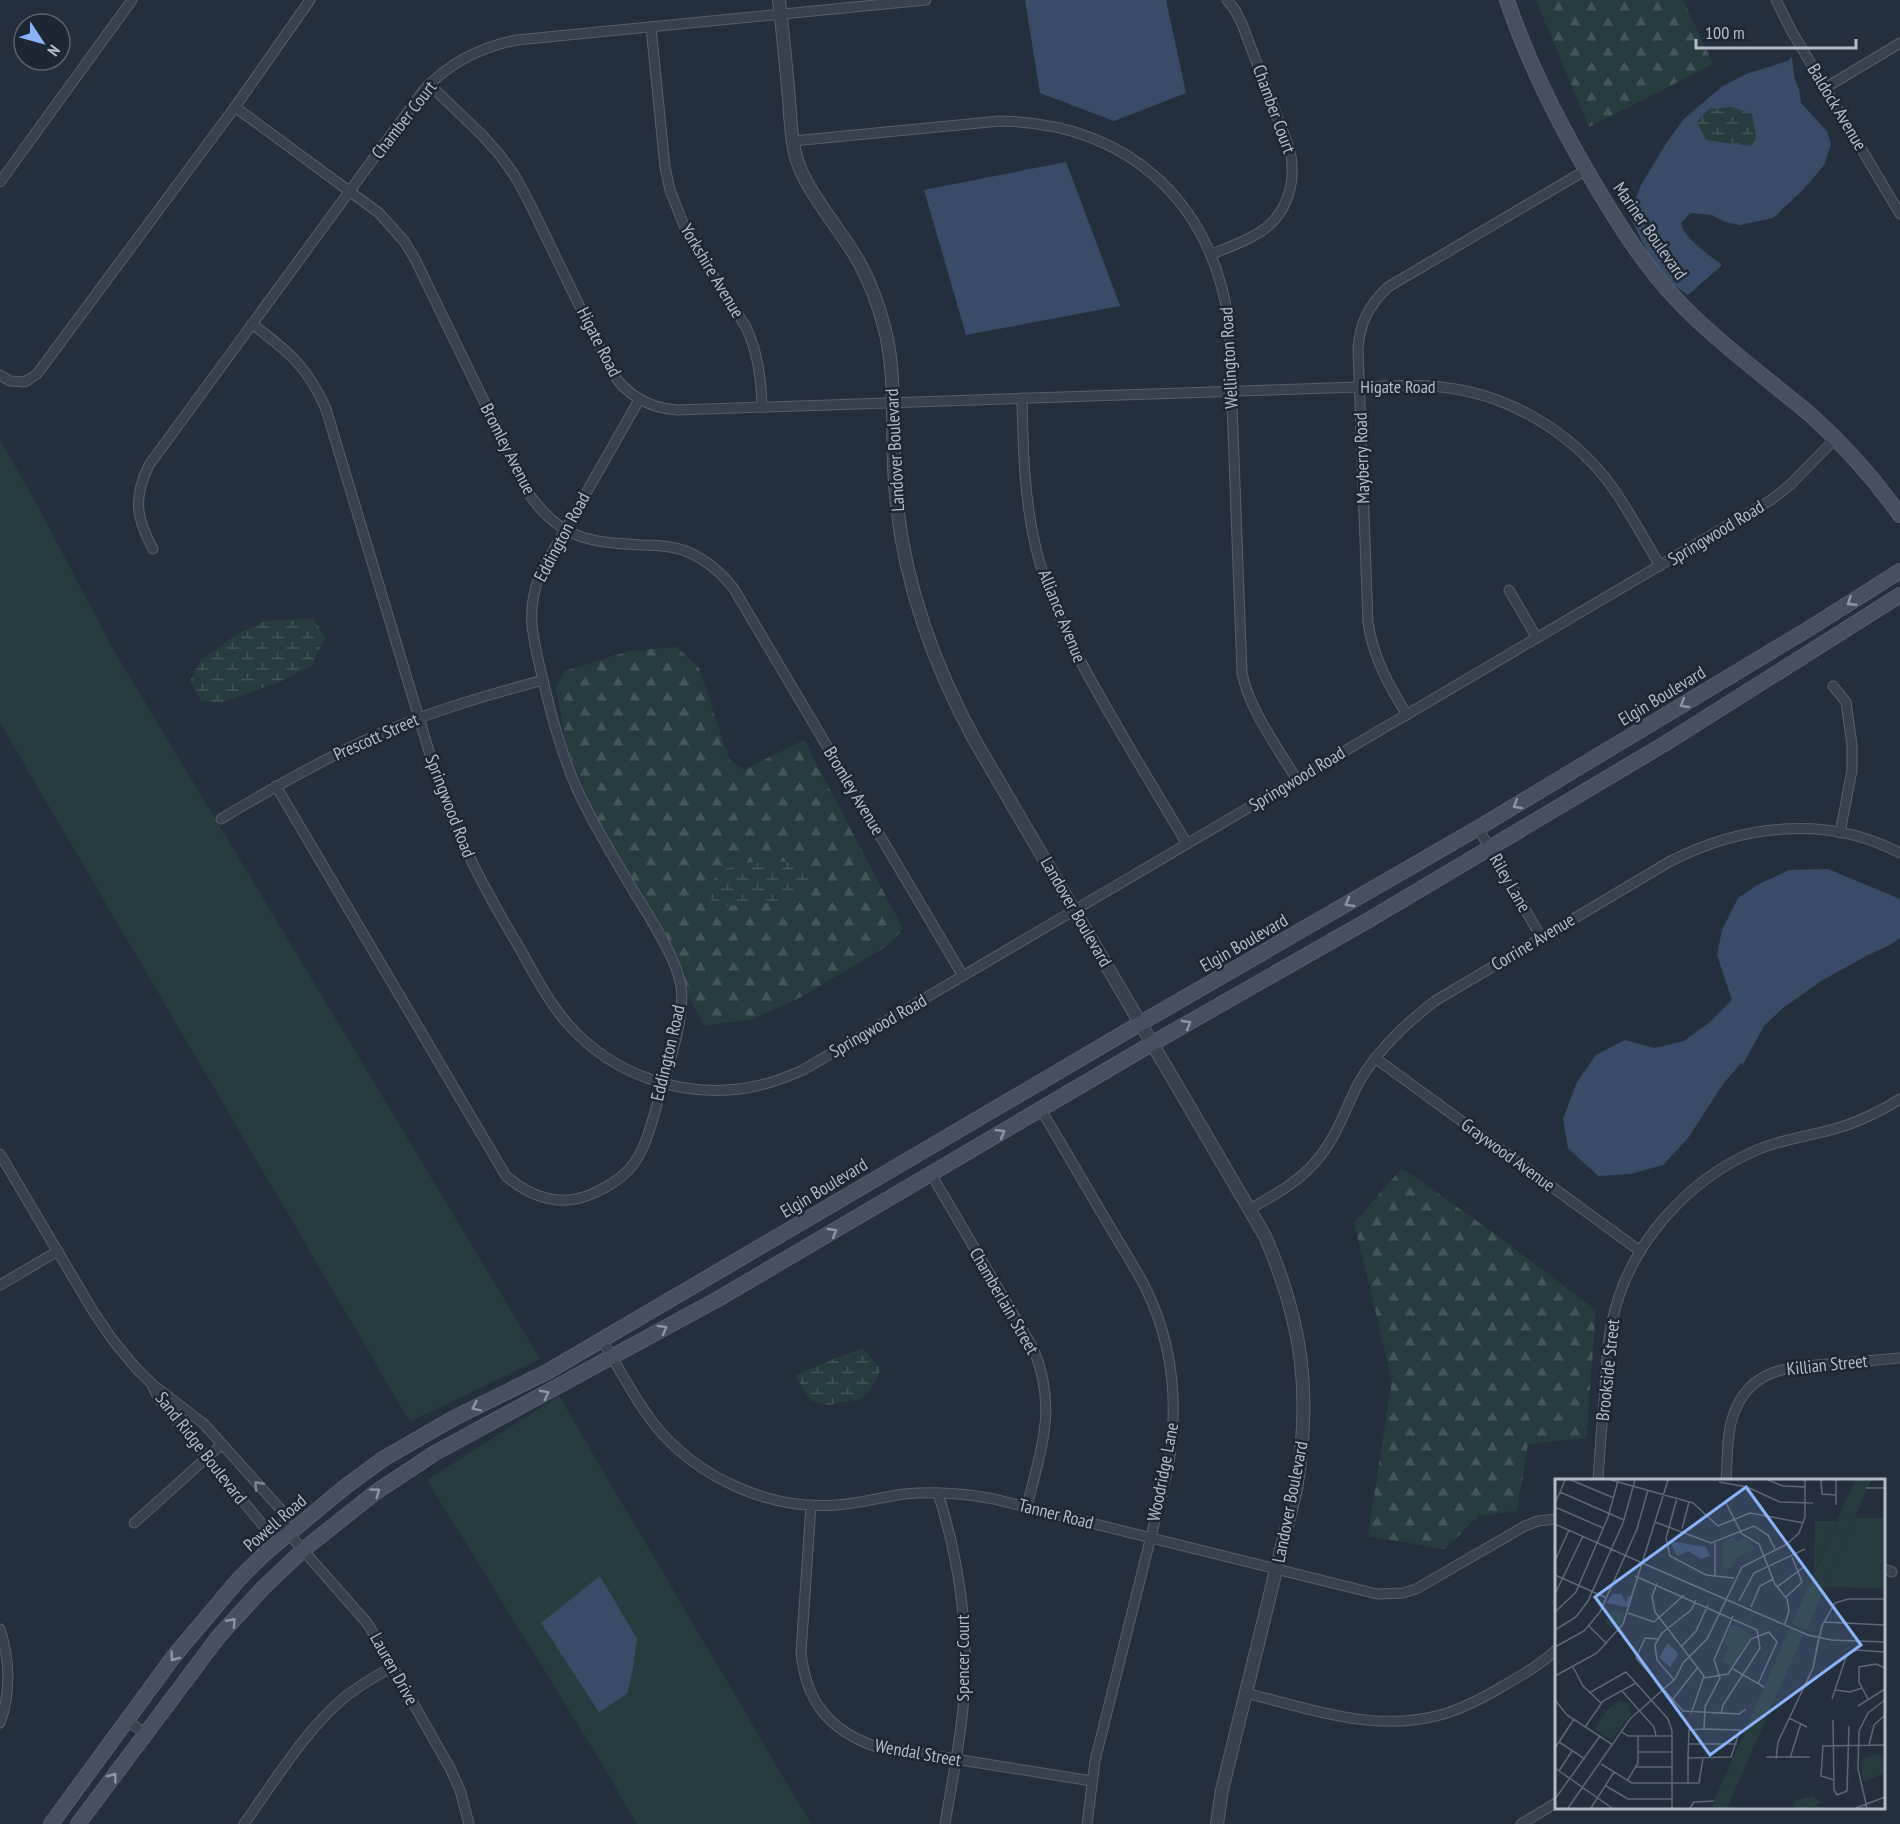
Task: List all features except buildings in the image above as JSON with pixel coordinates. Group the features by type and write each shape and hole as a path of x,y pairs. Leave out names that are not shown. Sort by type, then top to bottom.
{"main road":[{"name":"Mariner Boulevard","path":"1507,0 1553,110 1621,229 1645,262 1693,316 1814,418 1867,473 1900,515"},
{"name":"Elgin Boulevard","path":"602,1340 1478,828 1900,571"},
{"path":"78,1824 219,1636 263,1588 303,1550 376,1492 435,1453 718,1299 1490,848 1666,743 1900,595"},
{"name":"Powell Road","path":"51,1824 206,1616 239,1579 288,1533 383,1459 454,1418 547,1372 602,1340"}],"street":[{"path":"0,182 132,0"},
{"path":"0,375 10,381 25,382 37,374 235,107 310,0"},
{"name":"Landover Boulevard","path":"779,0 796,157 802,173 858,261 880,312 886,336 890,360 895,483 899,522 906,563 927,638 956,707 1250,1209 1270,1246 1289,1296 1300,1348 1304,1391 1302,1454 1277,1569 1222,1790 1217,1824"},
{"name":"Chamber Court","path":"153,549 140,520 139,492 149,465 429,84 445,70 463,58 499,43 517,40 926,0"},
{"name":"Chamber Court","path":"1212,254 1257,235 1268,227 1285,205 1293,179 1290,150 1242,24 1227,0"},
{"name":"Baldock Avenue","path":"1776,0 1900,214"},
{"name":"Yorkshire Avenue","path":"651,27 665,167 670,190 677,213 688,236 746,327 753,343 760,375 762,407"},
{"path":"1825,88 1900,44"},
{"name":"Higate Road","path":"429,84 483,136 515,176 612,373 629,393 652,406 677,410 1418,385 1465,391 1504,403 1536,418 1558,432 1594,465 1623,504 1660,566"},
{"name":"Bromley Avenue","path":"235,107 379,213 404,240 529,494 549,519 565,530 593,541 664,546 682,550 710,564 723,575 734,589 963,976"},
{"name":"Wellington Road","path":"793,141 1000,121 1034,123 1077,132 1122,152 1161,181 1194,220 1212,254 1226,297 1229,323 1242,673 1250,699 1297,780"},
{"name":"Mayberry Road","path":"1407,715 1377,661 1368,623 1359,387 1359,334 1362,321 1375,299 1388,287 1586,170"},
{"name":"Springwood Road","path":"252,324 294,358 307,373 322,400 418,718 454,826 471,864 552,1004 584,1041 626,1069 663,1083 712,1091 746,1088 781,1079 803,1070 1771,500 1790,485 1835,439"},
{"name":"Alliance Avenue","path":"1022,398 1025,477 1029,512 1043,575 1054,607 1085,672 1187,844"},
{"name":"Eddington Road","path":"276,786 506,1176 530,1193 556,1200 570,1200 596,1192 621,1177 635,1163 645,1145 680,1018 681,987 673,959 595,826 565,758 553,723 543,680 531,624 531,606 540,574 639,400"},
{"path":"1509,590 1537,638"},
{"name":"Prescott Street","path":"221,819 331,756 418,718 543,680"},
{"path":"1833,686 1846,702 1852,745 1852,770 1840,833"},
{"name":"Riley Lane","path":"1478,828 1542,937"},
{"name":"Corrine Avenue","path":"1250,1209 1301,1176 1316,1161 1328,1146 1359,1083 1375,1058 1413,1017 1435,1000 1669,862 1714,842 1739,835 1792,828 1840,833 1871,841 1900,853"},
{"name":"Graywood Avenue","path":"1375,1058 1640,1251"},
{"name":"Brookside Street","path":"1598,1479 1608,1345 1619,1296 1640,1251 1661,1221 1696,1186 1717,1171 1760,1149 1834,1130 1860,1120 1900,1099"},
{"name":"Woodridge Lane","path":"1041,1110 1145,1287 1165,1336 1174,1392 1174,1419 1168,1468 1092,1782 1087,1824"},
{"name":"Sand Ridge Boulevard","path":"0,1154 112,1340 152,1384 192,1414 222,1444 283,1512 288,1533 266,1529 160,1401 152,1384"},
{"name":"Chamberlain Street","path":"931,1174 1033,1348 1045,1381 1047,1418 1027,1507"},
{"path":"0,1285 58,1251"},
{"name":"Tanner Road","path":"602,1340 643,1409 676,1447 694,1462 735,1486 781,1501 834,1506 904,1494 967,1494 1377,1594 1403,1593 1425,1584 1525,1526 1538,1521 1555,1519"},
{"name":"Killian Street","path":"1726,1479 1732,1416 1739,1402 1757,1381 1789,1367 1900,1358"},
{"path":"134,1523 222,1444"},
{"name":"Spencer Court","path":"938,1493 957,1561 965,1632 964,1698 945,1824"},
{"name":"Wendal Street","path":"811,1505 801,1653 805,1678 815,1701 833,1724 860,1741 884,1749 1092,1782"},
{"name":"Lauren Drive","path":"288,1533 369,1624 450,1768 460,1790 469,1824"},
{"path":"0,1629 7,1661 8,1681 6,1702 0,1723"},
{"path":"1246,1693 1349,1718 1398,1722 1441,1715 1481,1699 1534,1668 1555,1652"},
{"path":"244,1824 308,1735 323,1718 344,1698 392,1666"},
{"path":"127,1720 145,1734"},
{"path":"1521,1824 1555,1804"}],"green space":[{"path":"1536,0 1683,0 1713,64 1589,127"},
{"path":"1732,107 1752,114 1756,139 1751,146 1706,140 1697,122 1709,109"},
{"path":"0,440 34,499 112,647 540,1359 410,1422 0,723"},
{"path":"313,618 325,637 312,665 279,682 221,703 201,701 190,681 201,660 237,634 265,621"},
{"path":"677,647 699,668 729,759 744,770 804,740 903,929 887,946 801,997 753,1019 703,1026 701,1018 659,948 597,822 566,745 556,687 565,671 629,651"},
{"path":"807,861 809,877 801,894 768,903 725,906 711,900 715,875 737,863"},
{"path":"1402,1168 1498,1236 1596,1310 1586,1438 1528,1444 1517,1511 1478,1516 1445,1549 1368,1536 1392,1380 1354,1223"},
{"path":"863,1349 881,1369 870,1391 860,1399 827,1405 810,1400 795,1375"},
{"path":"559,1396 811,1824 637,1824 427,1480"}],"water":[{"path":"1025,0 1166,0 1186,93 1114,121 1040,93"},
{"path":"1792,56 1794,77 1801,103 1827,131 1831,144 1824,165 1803,190 1773,218 1740,225 1725,222 1712,215 1691,213 1681,223 1683,229 1698,246 1722,265 1688,295 1665,278 1653,263 1631,219 1632,209 1641,185 1684,119 1721,87 1746,74 1788,61","holes":["1732,107 1752,114 1756,139 1751,146 1706,140 1697,122 1709,109"]},
{"path":"1066,162 1120,306 966,335 924,190"},
{"path":"1828,869 1900,899 1900,938 1821,981 1783,1008 1764,1026 1742,1066 1742,1062 1723,1084 1688,1138 1663,1165 1631,1174 1598,1176 1568,1148 1563,1119 1577,1082 1596,1055 1625,1040 1654,1048 1684,1041 1710,1022 1732,1000 1717,955 1722,930 1738,898 1757,885 1789,870"},
{"path":"600,1576 637,1639 627,1694 599,1712 541,1623"}]}
